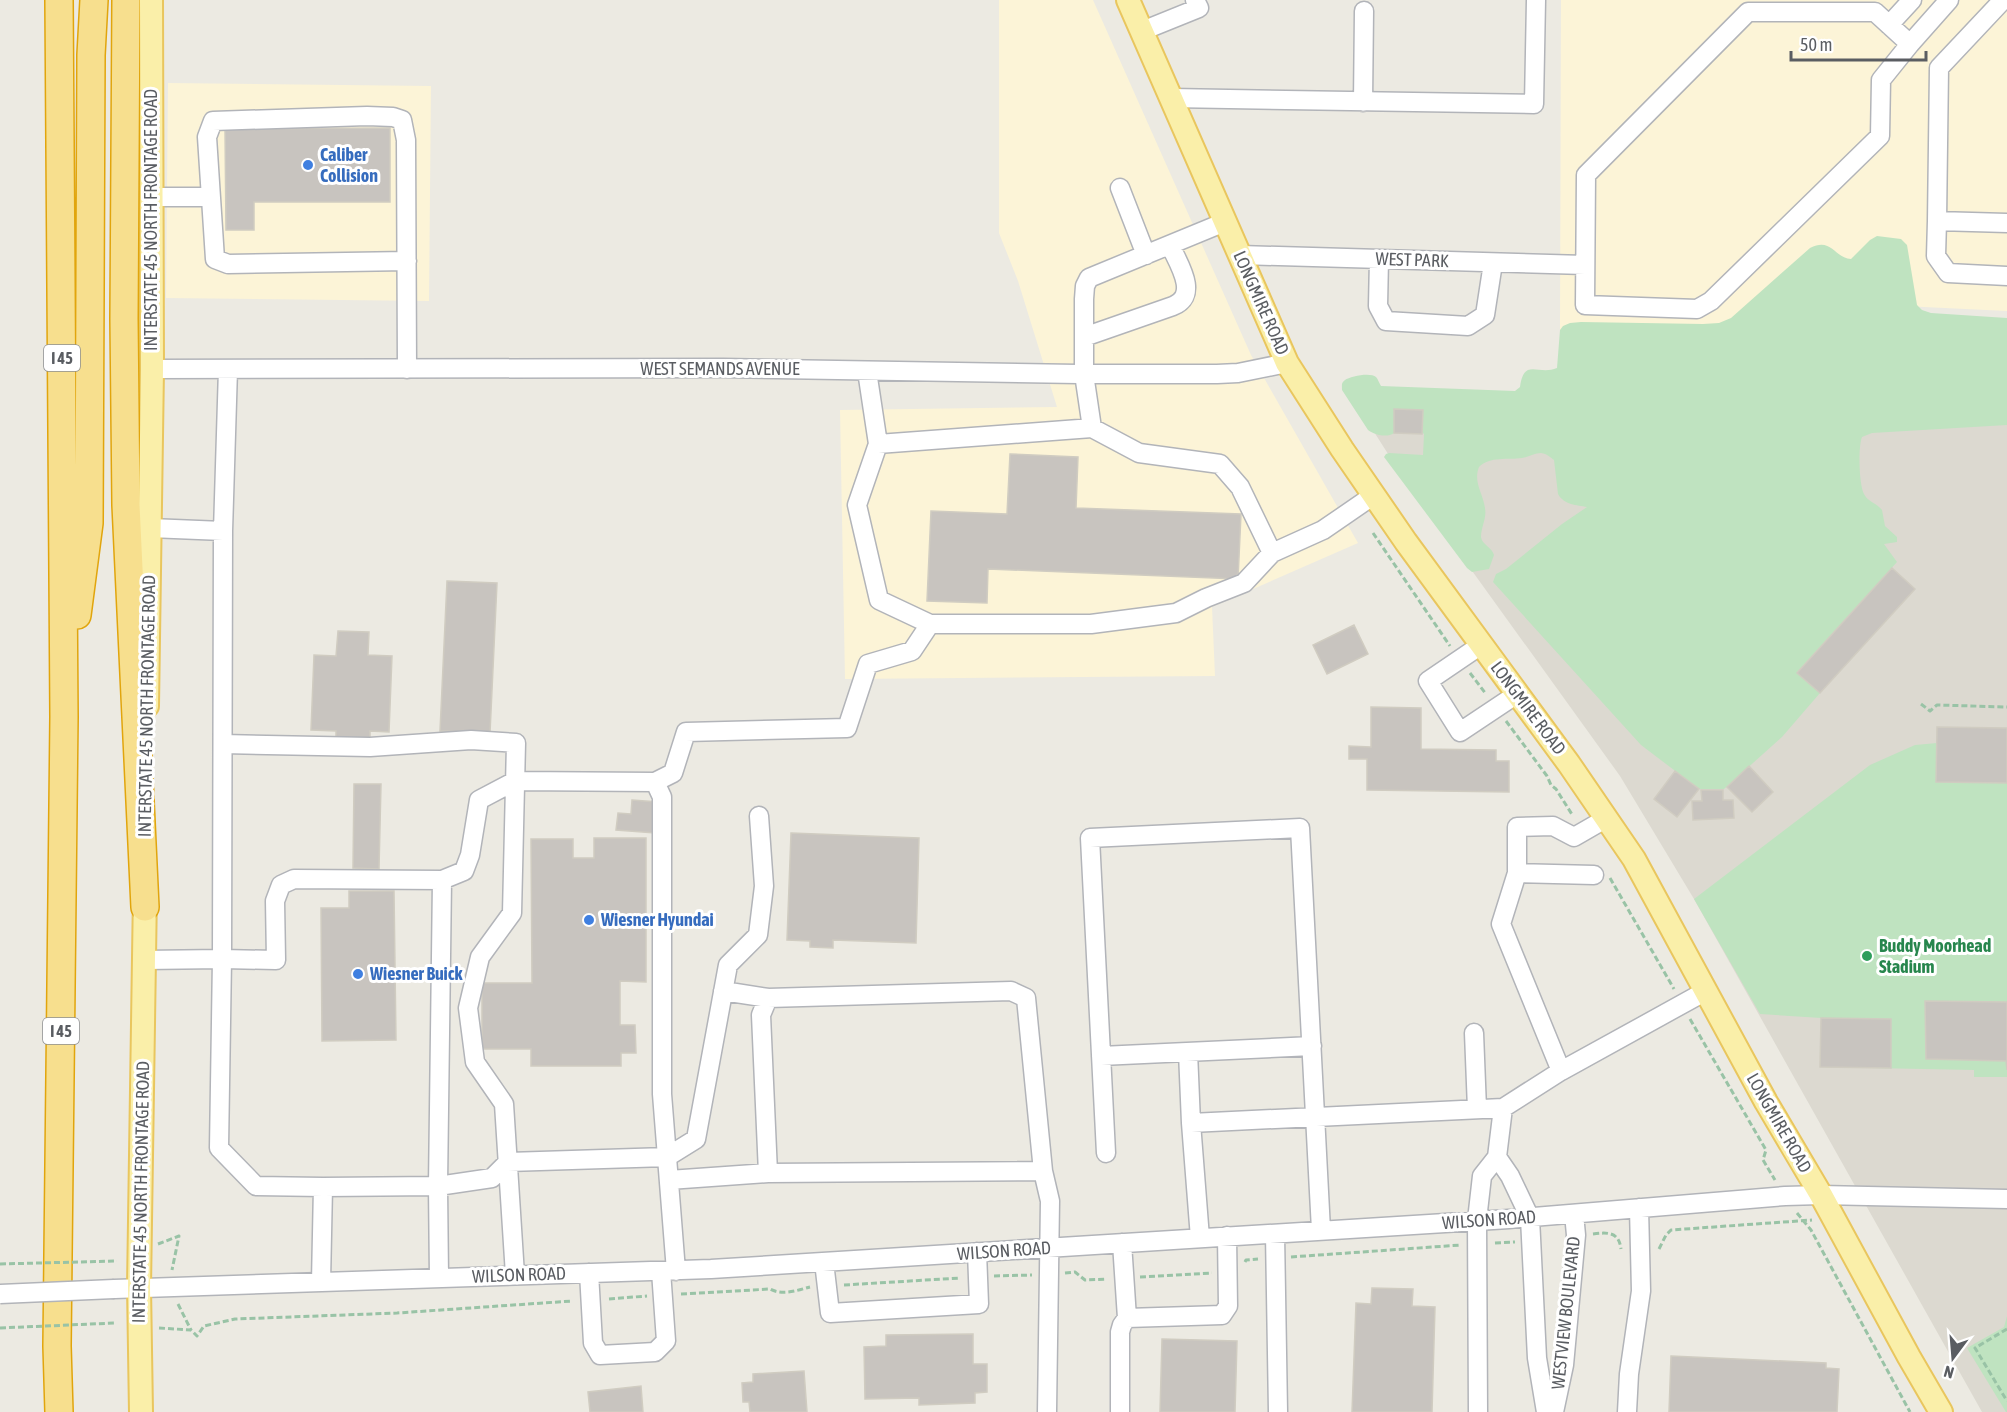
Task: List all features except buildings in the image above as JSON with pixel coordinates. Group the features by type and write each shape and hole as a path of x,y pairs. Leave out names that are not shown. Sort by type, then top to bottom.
{"highway":[{"name":"I 45","path":"59,0 64,717 57,1346 59,1412"},
{"path":"64,717 89,522 91,55 94,0"},
{"path":"126,0 124,319 126,505 145,907"},
{"path":"57,1346 68,1412"}],"main road":[{"name":"INTERSTATE 45 NORTH FRONTAGE ROAD","path":"141,1412 139,1287 152,369 151,0"},
{"name":"LONGMIRE ROAD","path":"1128,0 1287,363 1374,495 1607,818 1634,859 1766,1102 1821,1195 1941,1412"}],"street":[{"path":"1142,31 1199,8 1196,0"},
{"path":"1171,98 1534,104 1536,0"},
{"path":"1889,25 1912,0"},
{"path":"1910,44 1875,12 1748,12 1586,175 1585,305 1696,309 1711,301 1880,136 1881,80 1949,0"},
{"path":"2003,0 1940,68 1936,256 1948,273 2007,276"},
{"path":"1363,102 1364,11"},
{"path":"407,261 228,264 215,259 207,136 213,121 393,117 402,120 406,140 407,261 407,369"},
{"path":"1120,188 1146,255"},
{"path":"152,197 211,197"},
{"path":"1937,221 2007,223"},
{"path":"1092,428 1084,374 1084,299 1085,286 1089,278 1225,222"},
{"path":"1084,337 1173,306 1185,298 1186,282 1170,245"},
{"name":"WEST PARK","path":"1240,255 1585,265"},
{"path":"1379,259 1378,306 1386,321 1468,326 1485,315 1493,262"},
{"name":"WEST SEMANDS AVENUE","path":"152,369 723,368 1084,374 1238,373 1287,363"},
{"path":"228,369 223,531 219,1148 256,1186 438,1186 492,1178 508,1162 667,1157 696,1139 728,965 758,935 764,886 759,816"},
{"path":"867,371 878,444 857,505 879,600 930,624 1091,624 1176,613 1244,583 1272,554 1323,530 1374,495"},
{"path":"878,444 1092,428 1139,453 1220,464 1240,487 1272,554"},
{"path":"150,528 223,531"},
{"path":"144,960 276,960 275,901 281,885 294,879 442,880 464,871 470,855 479,800 515,781 655,782 672,772 686,732 847,728 868,664 912,651 930,624"},
{"path":"1480,645 1428,681 1460,732 1517,694"},
{"path":"222,744 370,747 471,740 516,743 512,913 480,957 468,1008 475,1062 504,1104 515,1275"},
{"path":"589,1273 593,1343 600,1355 655,1352 666,1341 669,1180 662,1094 662,796 655,782"},
{"path":"1561,1071 1501,924 1517,873 1517,827 1553,826 1574,837 1607,818"},
{"path":"1106,1153 1090,838 1300,828 1321,1230"},
{"path":"1517,873 1594,875"},
{"path":"439,1278 442,880"},
{"path":"723,991 768,998 1011,991 1026,998 1043,1171 1050,1201 1047,1412"},
{"path":"1191,1123 1503,1108 1561,1071 1706,992"},
{"path":"768,998 761,1015 768,1173"},
{"path":"1474,1033 1477,1109"},
{"path":"1101,1056 1312,1046"},
{"path":"1188,1052 1200,1238"},
{"path":"1478,1412 1477,1220 1482,1176 1497,1157 1503,1108"},
{"path":"1497,1157 1510,1176 1530,1218"},
{"path":"669,1180 768,1173 1043,1171"},
{"path":"321,1282 323,1186"},
{"name":"WILSON ROAD","path":"0,1294 139,1287 668,1271 1530,1218 1785,1196 2007,1199"},
{"path":"1628,1412 1629,1374 1641,1291 1639,1208"},
{"name":"WESTVIEW BOULEVARD","path":"1554,1412 1564,1365 1576,1236 1574,1214"},
{"name":"WESTVIEW BOULEVARD","path":"1530,1218 1537,1359 1546,1412"},
{"path":"1275,1234 1278,1412"},
{"path":"1127,1318 1222,1314 1226,1311 1228,1306 1227,1236"},
{"path":"1120,1412 1120,1332 1127,1318 1122,1243"},
{"path":"824,1262 830,1313 979,1304 977,1252"}],"path":[{"path":"1921,704 1930,711 1937,705 2007,707"},
{"path":"1802,1221 1833,1217"},
{"path":"0,1264 117,1261"},
{"path":"0,1328 115,1323"},
{"path":"2007,1329 1975,1348 2007,1401"}],"shaded area":[{"path":"999,0 1093,0 1251,355 1358,543 1212,607 1215,676 845,679 840,410 1057,407 1018,281 999,233"},
{"path":"1561,0 2007,0 2007,311 1903,306 1706,342 1560,330"},
{"path":"168,83 431,86 429,301 166,298"},
{"path":"1348,391 2007,412 2007,1412 1982,1412 1694,899 1620,776 1390,457"}],"green space":[{"path":"1877,236 1901,239 1907,245 1917,305 1922,310 1931,313 2007,318 2007,425 1872,433 1862,437 1860,475 1862,489 1868,499 1882,510 1885,526 1897,537 1897,542 1884,544 1897,562 1797,672 1820,693 1782,737 1724,789 1699,789 1641,745 1493,582 1496,574 1506,569 1587,507 1567,502 1558,494 1554,460 1539,453 1522,458 1488,461 1479,467 1477,478 1485,512 1481,537 1494,555 1489,569 1472,572 1384,457 1389,453 1423,455 1424,434 1395,409 1394,433 1385,436 1371,432 1342,390 1342,383 1351,377 1370,375 1376,377 1381,386 1515,391 1520,387 1522,378 1528,370 1557,368 1560,330 1570,323 1719,323 1731,318 1810,248 1817,245 1828,246 1845,258 1851,259"},
{"name":"Buddy Moorhead Stadium","path":"2007,728 2007,1077 1974,1077 1974,1070 1820,1067 1821,1018 1760,1014 1694,899 1870,765 1915,745 1937,743"},
{"path":"2007,1316 2006,1412 1967,1348 2004,1327"}],"place":[{"name":"Caliber Collision","path":"308,165"},
{"name":"Wiesner Hyundai","path":"589,920"},
{"name":"Buddy Moorhead Stadium","path":"1867,956"},
{"name":"Wiesner Buick","path":"358,974"}]}
